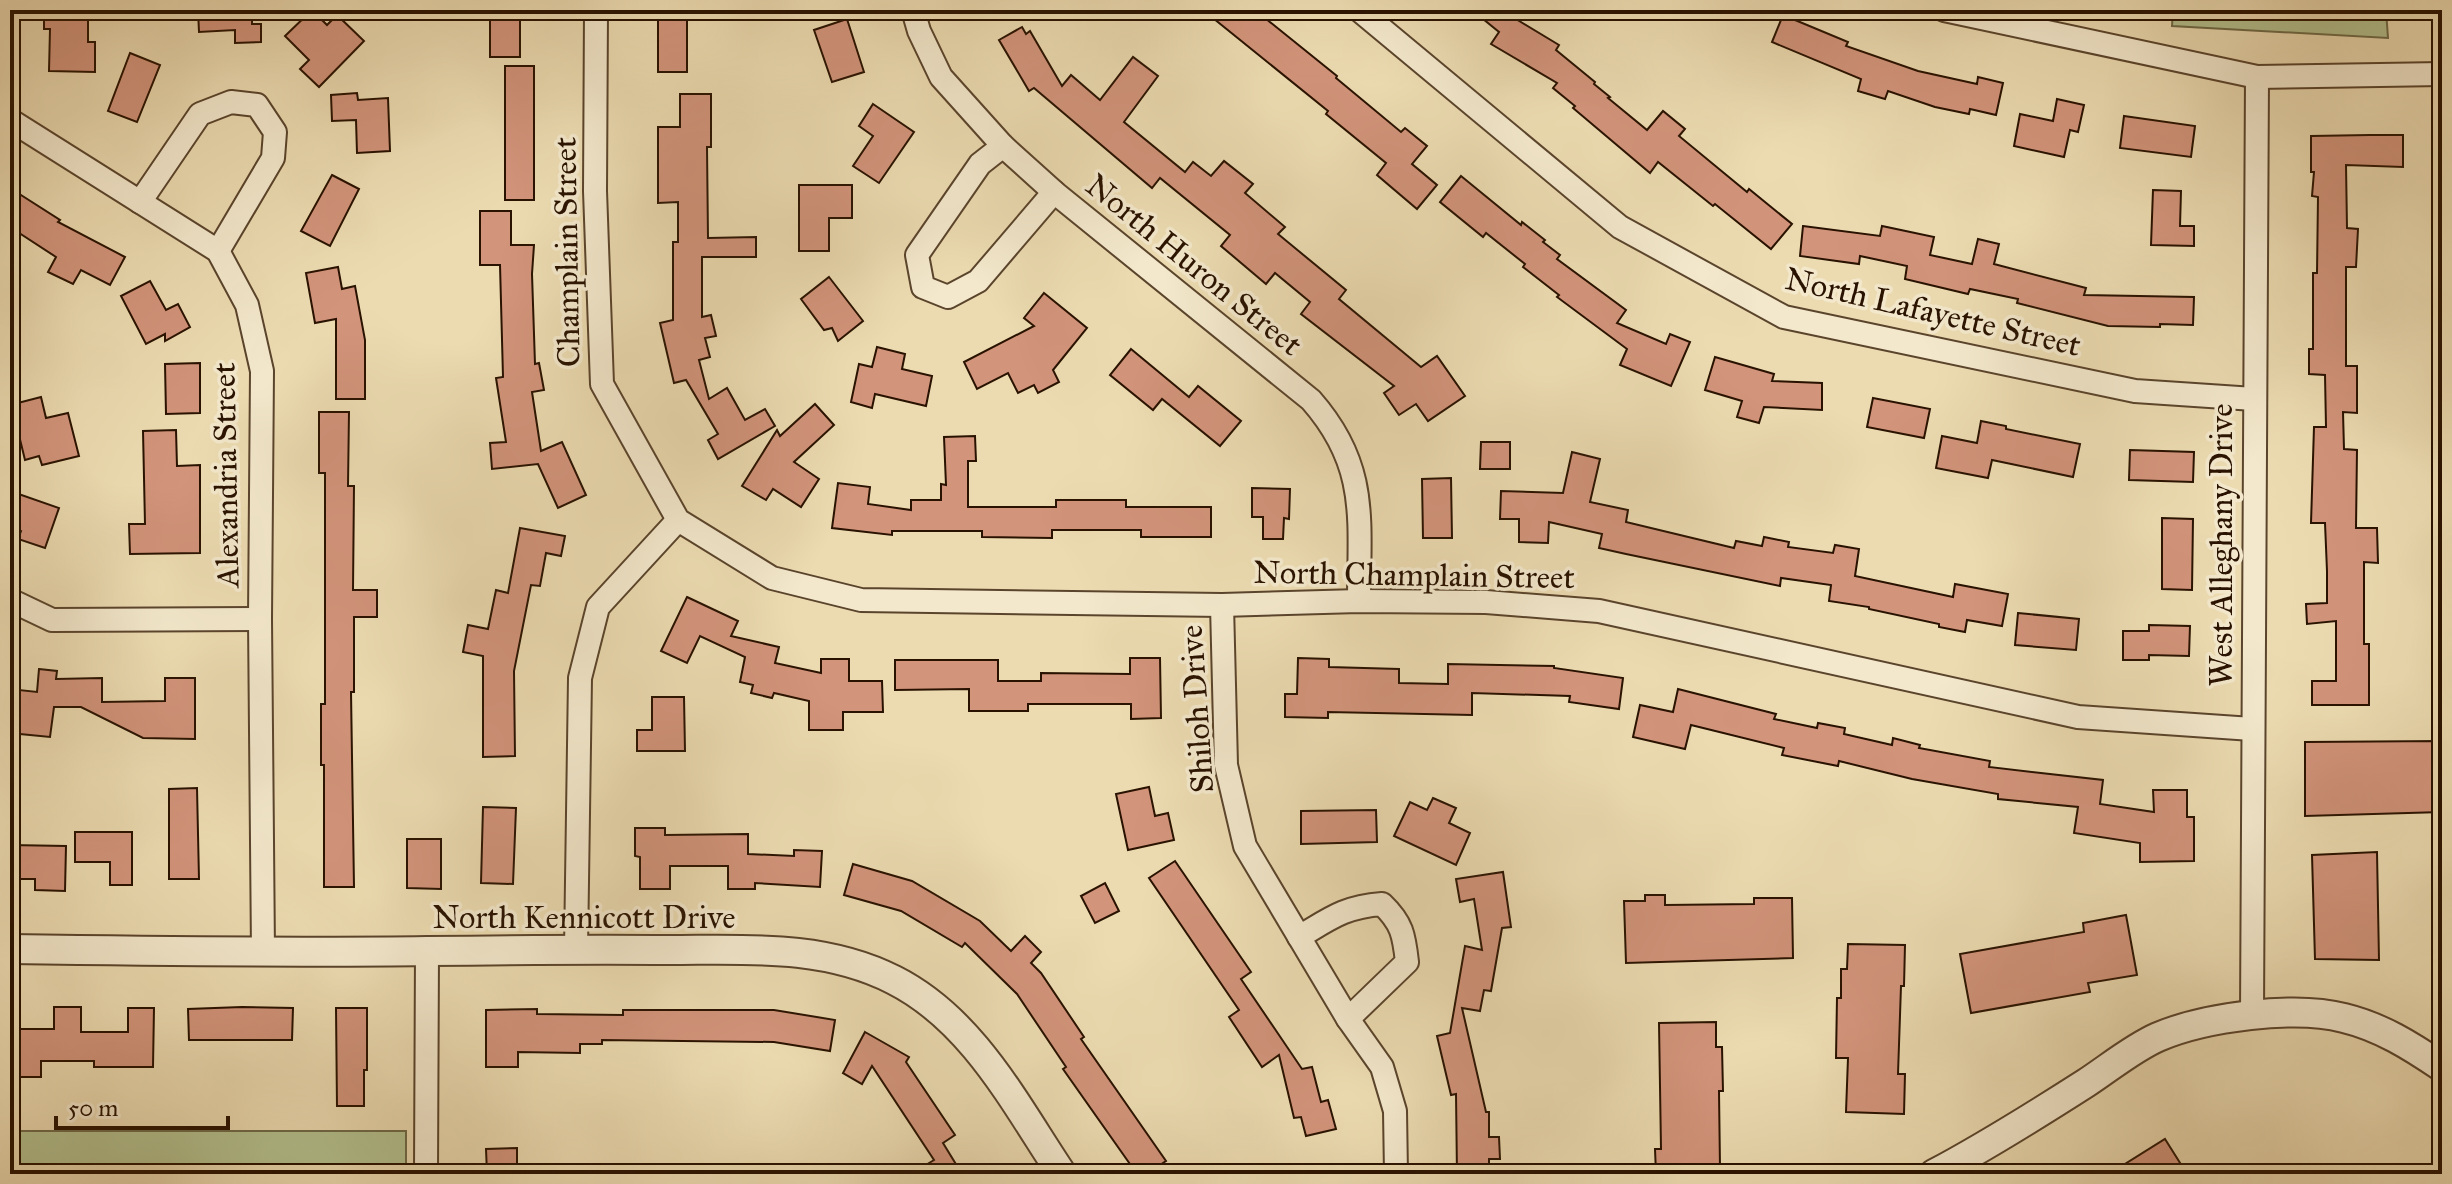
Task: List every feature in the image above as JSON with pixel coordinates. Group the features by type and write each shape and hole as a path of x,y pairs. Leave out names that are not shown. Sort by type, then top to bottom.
{"street":[{"name":"Champlain Street","path":"596,10 595,191 602,384 678,520"},
{"name":"North Huron Street","path":"913,10 919,31 941,77 1003,146 1054,192 1311,400 1327,419 1342,444 1356,482 1359,504 1359,601"},
{"name":"North Lafayette Street","path":"1359,10 1620,227 1784,317 2135,391 2254,399"},
{"path":"1944,10 2257,77 2442,74"},
{"name":"West Alleghany Drive","path":"2252,1014 2257,77"},
{"path":"140,202 200,114 231,102 257,105 275,132 273,158 218,251"},
{"name":"Alexandria Street","path":"10,120 218,251 247,305 262,371 260,619 263,952"},
{"path":"1003,146 980,164 917,255 923,287 948,297 978,281 1054,192"},
{"name":"North Champlain Street","path":"678,520 772,578 861,600 1222,605 1359,601 1486,602 1599,611 2078,717 2252,729"},
{"path":"576,949 580,678 598,607 678,520"},
{"path":"10,600 52,620 260,619"},
{"name":"Shiloh Drive","path":"1222,605 1226,765 1245,846 1348,1019 1382,1067 1395,1111 1396,1174"},
{"path":"1299,937 1346,909 1361,906 1382,904 1397,919 1405,940 1407,962 1348,1019"},
{"name":"North Kennicott Drive","path":"10,949 263,952 775,950 840,959 893,979 941,1010 987,1062 1062,1174"},
{"path":"426,1174 427,951"},
{"path":"1934,1174 1991,1143 2158,1037 2252,1014 2344,1017 2400,1038 2442,1067"}],"green space":[{"path":"2173,10 2386,10 2388,38 2172,26"},
{"path":"10,1131 406,1131 406,1174 10,1174"}],"building":[{"path":"44,10 88,10 88,42 95,42 95,72 49,71 50,29 44,29"},
{"path":"198,10 252,10 252,24 261,24 261,42 235,43 235,30 199,32"},
{"path":"312,10 327,25 337,15 364,41 319,87 300,69 309,60 285,36"},
{"path":"490,10 520,10 520,57 490,57"},
{"path":"1203,10 1255,10 1401,132 1405,128 1427,146 1412,164 1437,185 1417,209 1377,175 1386,163 1326,114 1328,111"},
{"path":"1472,10 1501,10 1559,45 1556,50 1647,130 1663,111 1685,129 1679,136 1747,192 1749,189 1792,224 1771,249 1658,162 1650,173 1573,108 1575,106 1553,88 1557,83 1491,44 1499,32"},
{"path":"658,12 687,12 687,72 658,72"},
{"path":"1783,15 1848,42 1846,46 1918,71 1977,84 1978,77 2003,83 1996,115 1970,109 1969,114 1935,107 1888,91 1885,99 1858,91 1861,79 1772,42"},
{"path":"847,19 864,72 832,82 814,30"},
{"path":"1022,27 1026,34 1030,31 1062,86 1071,75 1100,100 1133,57 1158,76 1124,122 1185,172 1193,162 1211,176 1224,161 1253,184 1245,193 1285,227 1278,234 1346,290 1339,299 1421,367 1437,356 1465,396 1428,421 1416,404 1399,415 1384,393 1394,386 1301,314 1310,302 1275,273 1266,284 1221,246 1230,235 1160,178 1152,188 1034,88 1029,91 999,40"},
{"path":"130,53 160,65 137,122 108,111"},
{"path":"505,66 534,66 534,200 505,200"},
{"path":"357,93 358,100 388,98 390,151 357,153 356,120 332,121 331,95"},
{"path":"680,94 711,94 711,147 707,147 708,238 756,237 756,257 702,257 702,317 711,315 716,336 705,338 710,357 699,360 709,399 727,388 745,420 765,409 775,426 718,459 708,440 718,434 686,380 674,383 660,323 673,320 673,242 678,242 678,202 658,203 658,127 680,127"},
{"path":"2057,99 2084,105 2078,132 2070,130 2064,157 2014,146 2020,114 2053,121"},
{"path":"873,104 914,132 879,183 853,166 873,136 859,126"},
{"path":"2124,116 2195,126 2191,157 2120,148"},
{"path":"2403,135 2403,167 2346,165 2347,228 2358,229 2356,267 2346,267 2346,366 2357,366 2357,413 2343,412 2344,449 2357,450 2356,528 2377,528 2378,563 2364,562 2364,644 2369,644 2369,705 2312,705 2312,681 2336,681 2336,621 2307,624 2306,604 2327,603 2325,523 2311,523 2314,427 2326,427 2325,375 2309,374 2309,349 2313,349 2313,273 2317,273 2318,197 2312,196 2311,136"},
{"path":"332,175 359,189 330,246 301,231"},
{"path":"1461,176 1521,225 1522,222 1545,240 1543,242 1560,255 1557,259 1626,310 1617,323 1666,344 1670,334 1690,342 1671,386 1620,365 1627,349 1557,297 1559,295 1523,267 1525,264 1486,233 1483,237 1440,202"},
{"path":"799,185 852,185 852,218 829,218 829,251 799,251"},
{"path":"10,188 60,220 58,222 125,257 110,285 81,270 73,284 48,272 56,257 10,227"},
{"path":"2153,190 2181,191 2180,226 2194,226 2194,246 2151,245"},
{"path":"480,211 511,211 511,245 534,245 535,364 539,363 544,390 532,392 541,451 562,442 586,495 558,508 538,464 492,469 490,443 506,442 496,378 503,377 500,265 480,265"},
{"path":"1803,226 1880,236 1882,226 1934,237 1930,255 1972,264 1978,239 1999,244 1994,264 2086,288 2084,295 2194,297 2193,325 2108,326 2017,303 2018,299 1970,289 1968,294 1905,279 1907,266 1860,256 1859,264 1800,256"},
{"path":"338,267 342,289 355,286 365,340 365,399 336,399 336,319 315,323 306,273"},
{"path":"829,277 863,321 838,341 832,328 824,330 801,299"},
{"path":"150,281 166,310 178,304 190,327 165,341 165,334 146,344 121,296"},
{"path":"1044,293 1087,328 1053,370 1059,382 1038,393 1034,385 1018,393 1008,373 977,389 964,362 1034,326 1024,318"},
{"path":"877,347 905,354 902,369 932,376 926,406 875,394 872,408 851,402 859,364 872,367"},
{"path":"1131,349 1189,397 1198,386 1241,421 1220,446 1162,399 1153,410 1110,375"},
{"path":"1715,357 1774,374 1772,381 1822,383 1822,410 1764,407 1759,423 1737,417 1742,401 1705,390"},
{"path":"200,363 200,413 166,414 165,364"},
{"path":"41,397 46,418 68,413 79,456 42,465 39,456 25,460 17,427 10,428 10,405"},
{"path":"1873,398 1930,409 1924,438 1867,427"},
{"path":"815,404 834,425 794,462 819,479 801,507 773,489 766,500 742,486 777,430 780,436"},
{"path":"319,412 349,412 348,486 354,486 353,590 377,590 377,617 354,617 354,692 351,692 354,887 324,887 321,704 325,704 325,473 319,473"},
{"path":"1981,421 2080,444 2073,477 1992,460 1988,478 1936,468 1942,436 1977,443"},
{"path":"176,430 177,466 200,465 200,553 130,554 129,524 145,524 143,431"},
{"path":"975,436 976,461 968,461 968,507 1056,507 1056,500 1126,500 1126,507 1211,507 1211,537 1141,537 1141,530 1052,530 1052,538 982,537 982,531 892,531 892,535 832,528 838,483 870,487 868,504 911,510 911,500 941,500 941,484 946,485 944,437"},
{"path":"1481,442 1510,442 1510,469 1480,469"},
{"path":"2130,450 2194,452 2193,482 2129,480"},
{"path":"1572,452 1600,459 1590,502 1628,510 1626,522 1734,548 1736,541 1762,546 1764,537 1789,542 1788,547 1833,553 1835,545 1859,549 1855,576 1953,597 1955,584 2008,594 2002,626 1967,620 1965,632 1939,627 1939,624 1869,607 1829,601 1831,585 1781,578 1780,586 1599,548 1602,534 1549,522 1548,543 1519,542 1519,519 1500,519 1501,491 1563,493"},
{"path":"1451,478 1452,538 1423,538 1422,479"},
{"path":"1252,488 1290,489 1289,519 1284,518 1283,539 1263,539 1263,517 1252,517"},
{"path":"10,491 59,508 45,548 18,539 21,531 10,527"},
{"path":"2162,518 2193,519 2192,590 2162,589"},
{"path":"520,528 565,536 561,556 546,553 540,586 531,585 514,671 515,756 483,757 483,656 463,652 468,625 488,629 496,590 508,593"},
{"path":"687,597 738,621 731,636 779,647 775,663 821,673 821,659 849,659 849,681 882,681 883,712 843,712 843,730 809,730 809,701 774,693 772,698 751,693 753,685 740,682 745,657 700,636 687,663 661,651"},
{"path":"2018,613 2079,619 2076,650 2015,645"},
{"path":"2149,625 2190,626 2189,656 2149,655 2149,660 2123,660 2123,631 2149,631"},
{"path":"1130,658 1160,658 1161,718 1131,719 1131,704 1028,704 1028,711 969,711 969,689 895,690 895,660 998,660 998,681 1041,681 1041,673 1130,674"},
{"path":"1298,658 1329,659 1329,667 1399,669 1399,683 1448,684 1448,664 1554,666 1623,678 1619,709 1569,702 1570,696 1472,693 1472,715 1328,712 1328,718 1285,717 1285,694 1297,694"},
{"path":"39,669 57,671 56,679 102,678 102,702 165,701 165,678 195,678 195,739 143,738 81,707 54,707 50,737 10,733 10,689 37,692"},
{"path":"1678,689 1776,714 1774,719 1817,728 1818,723 1845,728 1844,734 1892,745 1893,738 1920,745 1919,748 1990,761 1989,767 2103,780 2100,804 2154,812 2153,790 2187,790 2187,817 2194,817 2194,861 2140,862 2140,843 2074,833 2078,807 1998,799 1998,794 1912,779 1839,761 1838,766 1782,755 1784,748 1691,725 1685,749 1633,737 1640,705 1673,712"},
{"path":"652,697 684,697 685,751 637,751 637,730 652,730"},
{"path":"2442,741 2442,812 2305,816 2305,742"},
{"path":"1149,787 1155,816 1168,813 1174,840 1128,850 1116,794"},
{"path":"197,788 199,879 169,879 169,789"},
{"path":"1433,798 1456,808 1449,823 1470,833 1456,865 1394,836 1410,802 1427,810"},
{"path":"483,807 516,808 513,884 481,883"},
{"path":"1376,810 1377,842 1301,844 1301,811"},
{"path":"635,828 665,828 665,835 748,834 748,854 794,856 794,850 822,851 820,887 755,883 755,889 728,889 728,866 670,866 670,889 640,889 640,857 635,856"},
{"path":"75,832 132,832 132,885 110,885 110,862 75,862"},
{"path":"407,839 441,839 441,889 407,888"},
{"path":"10,845 66,846 65,891 35,890 35,879 10,879"},
{"path":"2377,852 2379,960 2315,959 2312,855"},
{"path":"1175,861 1251,972 1241,979 1302,1069 1312,1067 1321,1102 1328,1100 1336,1129 1306,1136 1301,1117 1294,1118 1279,1055 1262,1067 1229,1017 1239,1010 1149,878"},
{"path":"853,864 912,881 980,921 1011,951 1025,936 1041,952 1031,963 1041,973 1084,1037 1081,1039 1166,1161 1146,1174 1137,1174 1063,1069 1066,1067 1017,994 965,943 962,947 901,911 844,895"},
{"path":"1503,872 1511,927 1502,928 1491,991 1484,990 1480,1011 1462,1008 1486,1112 1489,1112 1489,1137 1499,1137 1500,1159 1489,1159 1489,1173 1457,1174 1456,1094 1451,1095 1437,1036 1450,1033 1465,946 1482,950 1474,899 1460,902 1456,879"},
{"path":"1105,883 1119,911 1095,923 1081,896"},
{"path":"1645,895 1665,895 1665,905 1754,904 1754,898 1792,898 1793,958 1626,963 1624,901 1645,901"},
{"path":"2126,915 2137,975 2088,983 2090,992 1971,1013 1960,954 2084,932 2083,923"},
{"path":"1848,944 1905,945 1898,1074 1905,1074 1904,1114 1846,1112 1848,1058 1836,1058 1837,998 1841,998 1841,969 1847,969"},
{"path":"54,1007 81,1007 81,1032 128,1032 128,1008 154,1008 153,1067 94,1067 94,1061 41,1061 41,1077 19,1077 19,1029 54,1029"},
{"path":"293,1008 292,1040 189,1040 188,1009"},
{"path":"336,1008 367,1008 364,1106 337,1106"},
{"path":"537,1009 537,1014 623,1015 623,1010 774,1010 835,1020 830,1051 774,1042 602,1040 602,1044 580,1044 580,1053 518,1052 518,1067 486,1067 486,1010"},
{"path":"1716,1022 1716,1047 1722,1047 1720,1168 1716,1168 1716,1174 1656,1174 1655,1149 1661,1149 1659,1023"},
{"path":"865,1032 909,1057 906,1062 955,1135 943,1143 962,1174 911,1174 934,1160 872,1066 862,1084 843,1073"},
{"path":"2165,1139 2187,1174 2109,1174"},
{"path":"517,1148 517,1174 487,1174 486,1149"}]}
